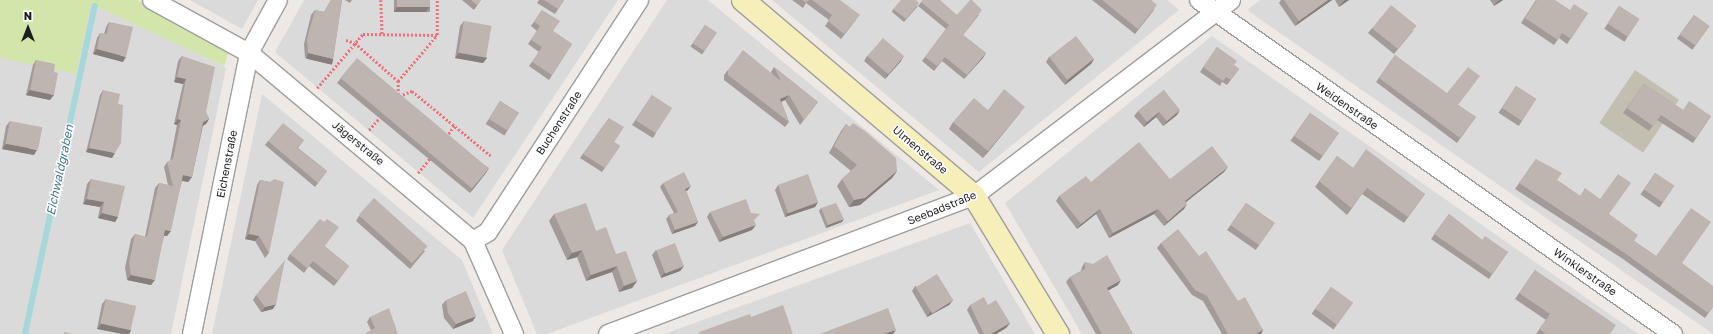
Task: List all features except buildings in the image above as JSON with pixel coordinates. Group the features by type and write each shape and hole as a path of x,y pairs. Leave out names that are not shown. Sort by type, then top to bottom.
{"street":[{"name":"Jägerstraße","path":"152,0 249,53 409,184 473,241 514,334"},
{"name":"Eichenstraße","path":"192,334 249,53 278,0"},
{"name":"Buchenstraße","path":"473,241 488,232 639,0"},
{"name":"Ulmenstraße","path":"743,0 974,196 1058,334"},
{"name":"Weidenstraße","path":"1199,0 1498,210"},
{"name":"Seebadstraße","path":"608,334 974,196 1231,0"},
{"name":"Winklerstraße","path":"1498,210 1673,334"}],"path":[{"path":"381,0 382,34"},
{"path":"398,96 398,81 437,35 437,0"},
{"path":"306,100 363,34 437,35"},
{"path":"346,40 355,43 398,81"},
{"path":"393,102 398,96 412,91 490,156"},
{"path":"358,143 383,114"},
{"path":"441,144 454,126"},
{"path":"409,184 436,150"}],"shaded area":[{"path":"0,0 106,0 226,68 171,334 0,334"},
{"path":"190,0 258,0 242,29"},
{"path":"304,0 618,0 473,218 275,52"},
{"path":"667,0 708,0 939,190 547,334 537,334 502,250"},
{"path":"772,0 1167,0 1179,10 979,172"},
{"path":"1260,0 1713,0 1713,334 1247,10"},
{"path":"1212,36 1638,334 1082,334 1005,203"},
{"path":"1635,70 1679,100 1643,153 1599,123"},
{"path":"262,94 462,260 493,334 212,334"},
{"path":"970,223 1035,334 664,334"}],"green space":[{"path":"0,0 138,0 229,52 224,66 91,4 76,74 0,58"}],"waterway":[{"name":"Eichwaldgraben","path":"25,334 95,6"}]}
